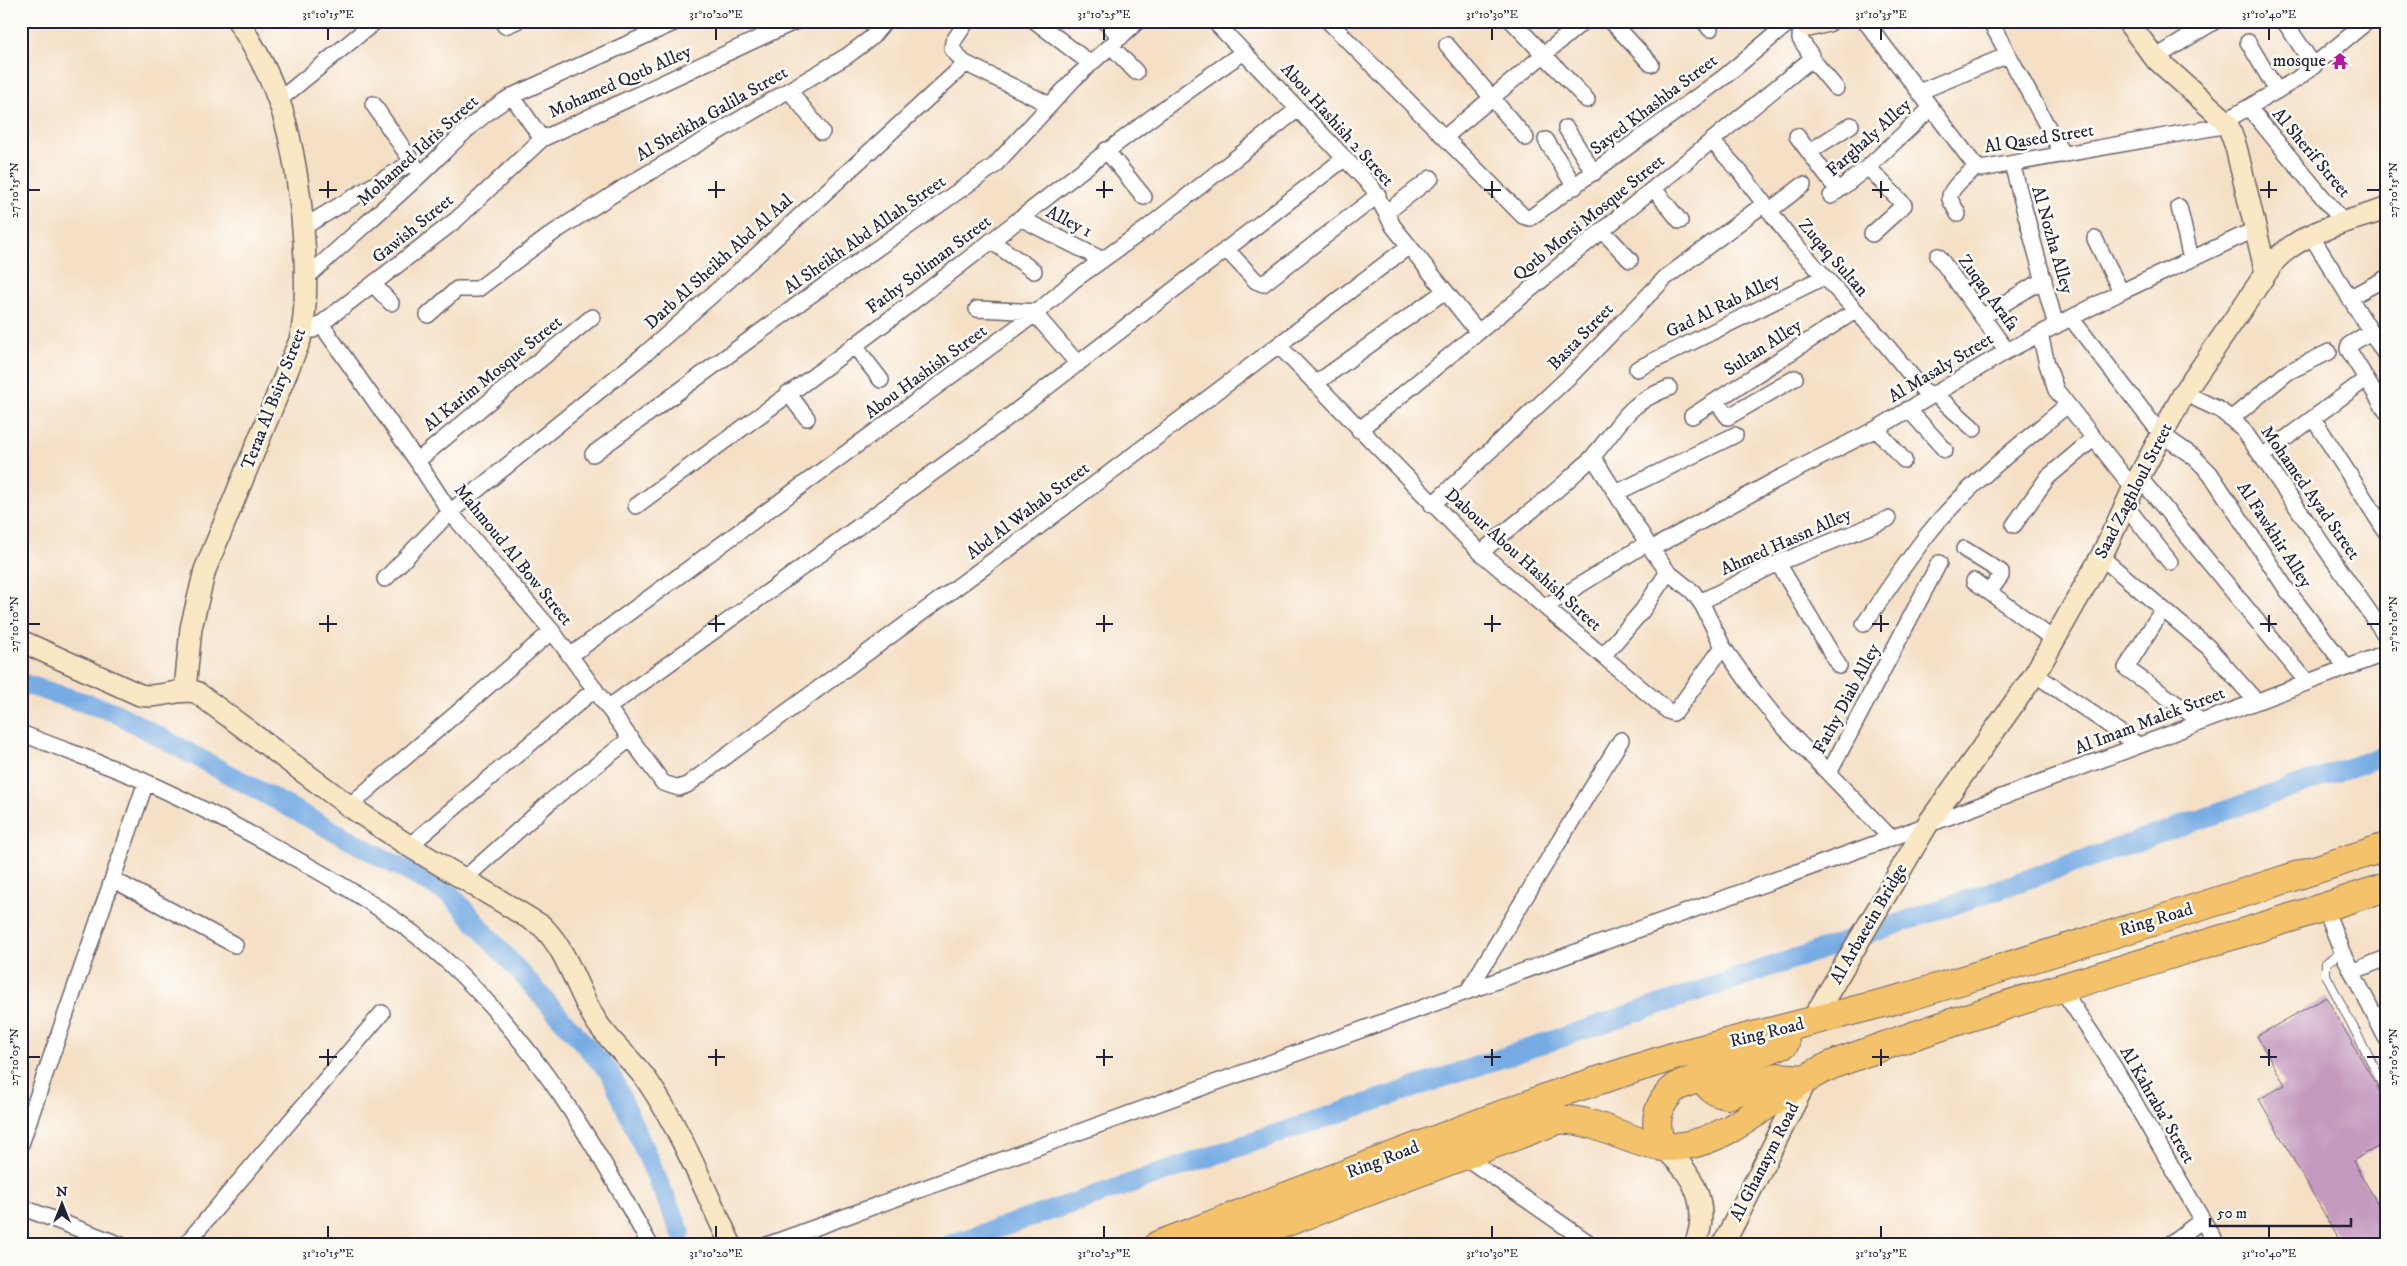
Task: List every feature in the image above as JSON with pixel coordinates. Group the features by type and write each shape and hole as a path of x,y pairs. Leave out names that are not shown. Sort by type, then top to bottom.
{"highway":[{"name":"Ring Road","path":"1158,1245 1553,1095 1678,1056 1916,994 2386,847"},
{"name":"Ring Road","path":"1226,1245 1548,1122 1570,1119 1591,1123 1634,1141 1662,1147 1680,1147 1715,1136 1744,1122 1779,1096 1834,1064 2061,988 2324,908 2386,887"},
{"path":"1662,1147 1656,1125 1661,1104 1676,1087 1787,1042 1811,1022"},
{"path":"1703,1075 1709,1087 1714,1091 1727,1095 1777,1077 1807,1079"}],"street":[{"name":"Teraa Al Bsiry Street","path":"185,690 191,628 205,570 300,340 306,309 302,228 293,163 279,100 262,62 238,21"},
{"path":"279,100 376,21"},
{"name":"Mohamed Idris Street","path":"305,278 416,168 473,123 512,96 678,21"},
{"name":"Mohamed Qotb Alley","path":"542,139 796,21"},
{"name":"Al Sheikha Galila Street","path":"428,315 457,289 478,289 552,233 661,165 859,48 885,21"},
{"path":"967,21 952,49 965,63 1050,104"},
{"path":"1035,21 1091,64"},
{"path":"1104,21 1136,72"},
{"name":"Al Sheikh Abd Allah Street","path":"593,454 808,297 994,166 1050,104 1138,21"},
{"name":"Abou Hashish 2 Street","path":"1214,21 1378,195 1393,226 1478,332"},
{"path":"1328,21 1445,137 1584,21"},
{"path":"1512,21 1587,100"},
{"path":"1611,21 1651,64"},
{"path":"1828,21 1809,26 1798,22 1800,39 1811,58 1836,88"},
{"name":"Al Qased Street","path":"1865,21 1977,167 1984,169 2226,123 2314,66 2368,21"},
{"path":"1990,21 2063,155"},
{"path":"2127,21 2155,58 2226,123 2236,147 2266,273"},
{"path":"2155,58 2215,21"},
{"path":"2284,21 2314,66"},
{"name":"Sayed Khashba Street","path":"1445,137 1523,216 1530,218 1575,187 1798,22"},
{"path":"2248,42 2277,91"},
{"path":"1447,44 1526,138"},
{"name":"Fathy Soliman Street","path":"636,506 992,241 1106,150 1174,99 1244,52"},
{"path":"1919,92 2008,54"},
{"name":"Qotb Morsi Mosque Street","path":"1360,430 1602,230 1654,190 1811,58"},
{"name":"Darb Al Sheikh Abd Al Aal","path":"385,579 450,512 646,353 754,258 965,63"},
{"path":"790,90 822,132"},
{"path":"512,96 542,139"},
{"path":"302,228 416,168 373,104"},
{"name":"Farghaly Alley","path":"1809,152 1834,194 1868,167 1931,108"},
{"name":"Al Sherif Street","path":"2249,108 2344,223"},
{"name":"Abou Hashish Street","path":"570,656 1036,313 1101,260 1147,228 1298,109"},
{"path":"1797,136 1809,152 1851,125"},
{"path":"1566,128 1594,173"},
{"name":"Gawish Street","path":"300,340 456,220 542,139"},
{"path":"1546,140 1575,187"},
{"name":"Zuqaq Sultan","path":"1712,141 1741,173 1767,208 1824,277 1932,395 1974,429"},
{"path":"1106,150 1144,197"},
{"path":"609,708 981,438 1345,158"},
{"name":"Al Nozha Alley","path":"2012,164 2056,326"},
{"path":"1868,167 1904,205 1872,234"},
{"path":"1958,214 1950,199 1950,194 1964,177 1977,167"},
{"path":"1387,212 1431,178"},
{"name":"Basta Street","path":"1432,505 1572,374 1665,278 1803,185"},
{"path":"1654,190 1680,221"},
{"path":"1226,249 1256,281 1263,284 1378,195"},
{"path":"2179,207 2191,260"},
{"name":"Saad Zaghloul Street","path":"1927,825 2035,674 2101,558 2132,490 2184,394 2266,273 2283,252 2310,234 2386,209"},
{"name":"Alley 1","path":"1020,218 1101,260"},
{"path":"1602,230 1630,260"},
{"name":"Al Masaly Street","path":"1545,608 1649,546 1876,429 2007,351 2121,292 2256,230"},
{"path":"2310,234 2386,356"},
{"path":"2095,239 2121,292"},
{"path":"992,241 1034,271"},
{"name":"Abd Al Wahab Street","path":"664,783 671,787 679,788 688,785 1021,540 1409,246"},
{"name":"Zuqaq Arafa","path":"1938,256 2007,351"},
{"name":"Gad Al Rab Alley","path":"1637,369 1824,277"},
{"path":"2349,298 2386,278"},
{"path":"1982,317 2044,280"},
{"path":"373,284 391,303"},
{"path":"1315,384 1445,291"},
{"path":"977,309 1036,313 1078,364"},
{"name":"Sultan Alley","path":"1692,416 1855,311"},
{"name":"Al Karim Mosque Street","path":"417,461 592,317"},
{"name":"Al Fawkhir Alley","path":"2070,318 2161,434 2194,457 2210,472 2287,590 2346,668"},
{"name":"Mahmoud Al Bow Street","path":"321,324 417,461 450,512 552,631 664,783"},
{"path":"2370,332 2348,347 2386,411"},
{"path":"2040,334 2050,378 2066,406 2094,439 2132,490 2307,682"},
{"path":"854,345 881,380"},
{"name":"Dabour Abou Hashish Street","path":"1278,345 1432,505 1481,553 1668,711 1673,713 1723,648"},
{"path":"2232,418 2288,372 2329,352"},
{"path":"1716,401 1728,417 1795,378"},
{"path":"2262,456 2366,379"},
{"path":"1481,553 1502,534 1546,501 1593,457 1627,411 1650,395 1669,388"},
{"path":"788,394 807,418"},
{"name":"Mohamed Ayad Street","path":"2184,394 2232,418 2242,428 2386,636"},
{"path":"1864,624 1929,533 1955,504 1994,467 2066,406"},
{"path":"1908,409 1944,450"},
{"path":"2313,418 2386,532"},
{"path":"1876,429 1904,460"},
{"path":"1616,493 1735,435"},
{"path":"2014,525 2048,477 2094,439"},
{"path":"1593,457 1649,546 1668,572 1692,592 1700,602 1723,648 1738,671 1779,722 1891,838"},
{"path":"2132,490 2170,562"},
{"name":"Ahmed Hassn Alley","path":"1700,602 1778,563 1888,519"},
{"path":"1964,549 2001,572 2001,576 1989,592"},
{"path":"2101,558 2208,648 2256,701"},
{"path":"1778,563 1839,666"},
{"name":"Fathy Diab Alley","path":"1829,773 1939,563"},
{"path":"1603,656 1642,611 1668,572"},
{"path":"1974,581 2054,640"},
{"path":"2163,609 2126,668 2201,721"},
{"path":"349,806 552,631"},
{"path":"21,641 140,695 158,696 185,690 196,692 349,806 409,846 523,912 542,926 556,940 568,960 597,1022 648,1082 677,1132 731,1245"},
{"name":"Al Imam Malek Street","path":"767,1245 1927,825 2386,653"},
{"path":"2035,674 2138,745"},
{"path":"409,846 595,689"},
{"path":"21,733 146,782 257,836 386,912 452,966 500,1016 551,1081 606,1163 650,1245"},
{"path":"464,879 552,800 631,738"},
{"path":"1468,991 1621,740"},
{"path":"21,1144 114,880 146,782"},
{"name":"Al Arbaeein Bridge","path":"1811,1022 1927,825"},
{"path":"114,880 234,945"},
{"path":"2324,908 2342,952 2386,1038"},
{"path":"2352,972 2386,958"},
{"name":"Al Kahraba' Street","path":"2061,988 2114,1067 2217,1245"},
{"path":"185,1245 382,1013"},
{"name":"Al Ghanaym Road","path":"1724,1244 1807,1079"},
{"name":"Al Ghanaym Road","path":"1662,1147 1678,1160 1691,1176 1698,1195 1701,1216 1695,1245"},
{"path":"1462,1155 1592,1245"},
{"path":"21,1207 121,1245"},
{"path":"2170,1245 2202,1220"}],"lane":[{"path":"2342,952 2329,960 2324,967 2326,976 2386,1090"}],"building":[{"path":"2326,997 2386,1102 2386,1142 2353,1161 2386,1218 2386,1241 2379,1245 2342,1245 2259,1099 2285,1085 2257,1036"}],"waterway":[{"path":"21,683 114,712 451,895 611,1074 681,1233"},
{"path":"949,1245 1944,908 2386,755"}],"place":[{"name":"mosque","path":"2340,61"}]}
